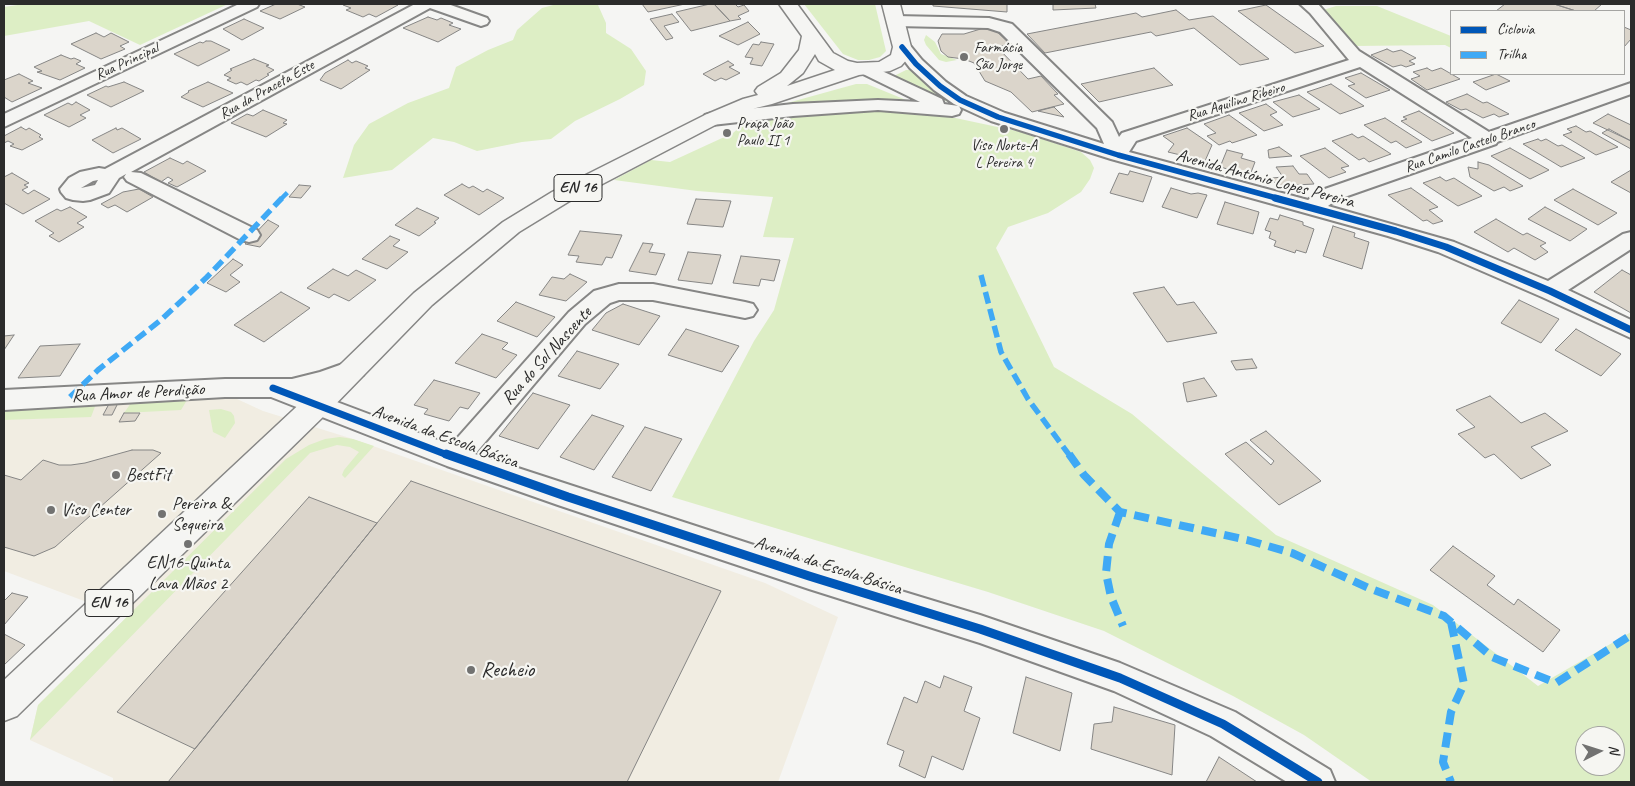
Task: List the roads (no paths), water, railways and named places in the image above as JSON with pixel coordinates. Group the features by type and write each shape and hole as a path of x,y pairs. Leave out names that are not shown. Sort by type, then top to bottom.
{"main road":[{"path":"785,5 830,60 842,66 862,69"},
{"path":"894,12 902,47"},
{"name":"EN 16","path":"750,102 758,95 788,78 796,70 808,50 810,37"},
{"name":"EN 16","path":"4,704 321,402 423,299 511,227 560,197 712,119 750,102 765,100 862,69 883,67 900,57 902,47"}],"street":[{"name":"Rua Principal","path":"4,121 251,4"},
{"name":"Rua da Praceta Este","path":"108,176 426,4"},
{"path":"433,4 481,21"},
{"path":"1308,4 1316,10 1353,56 1489,140"},
{"path":"894,12 989,23 1006,28 1105,126 1118,155"},
{"name":"Avenida António Lopes Pereira","path":"902,47 916,64 940,86 960,100 998,117 1118,155 1380,226 1446,247 1550,290 1631,330"},
{"name":"Rua Aquilino Ribeiro","path":"1118,155 1129,137 1362,61"},
{"name":"Avenida António Lopes Pereira","path":"862,69 967,117 1092,146"},
{"name":"Rua Camilo Castelo Branco","path":"1312,207 1329,195 1489,140 1631,88"},
{"path":"1606,97 1631,109"},
{"path":"712,119 792,110 870,105 952,110"},
{"path":"134,177 249,235"},
{"path":"1350,189 1355,207 1364,216 1380,226"},
{"path":"1550,290 1631,239"},
{"name":"Rua do Sol Nascente","path":"456,458 578,318 602,297 619,292 653,292 745,310"},
{"name":"Rua Amor de Perdição","path":"282,388 324,381 354,369"},
{"name":"Rua Amor de Perdição","path":"4,400 225,388 282,388 308,390 321,402"},
{"path":"274,447 285,430 288,420 289,412 282,388"},
{"name":"Avenida da Escola Básica","path":"321,402 349,417 456,458 800,573 980,629 1120,678 1223,724 1318,782"}],"place":[{"name":"Farmácia São Jorge","path":"964,57"},
{"name":"Viso Norte-A L Pereira 4","path":"1004,129"},
{"name":"Praça João Paulo II 1","path":"727,133"},
{"name":"BestFit","path":"116,475"},
{"name":"Viso Center","path":"51,510"},
{"name":"Pereira & Sequeira","path":"162,514"},
{"name":"EN16-Quinta Lava Mãos 2","path":"188,544"},
{"name":"Recheio","path":"471,670"}]}
